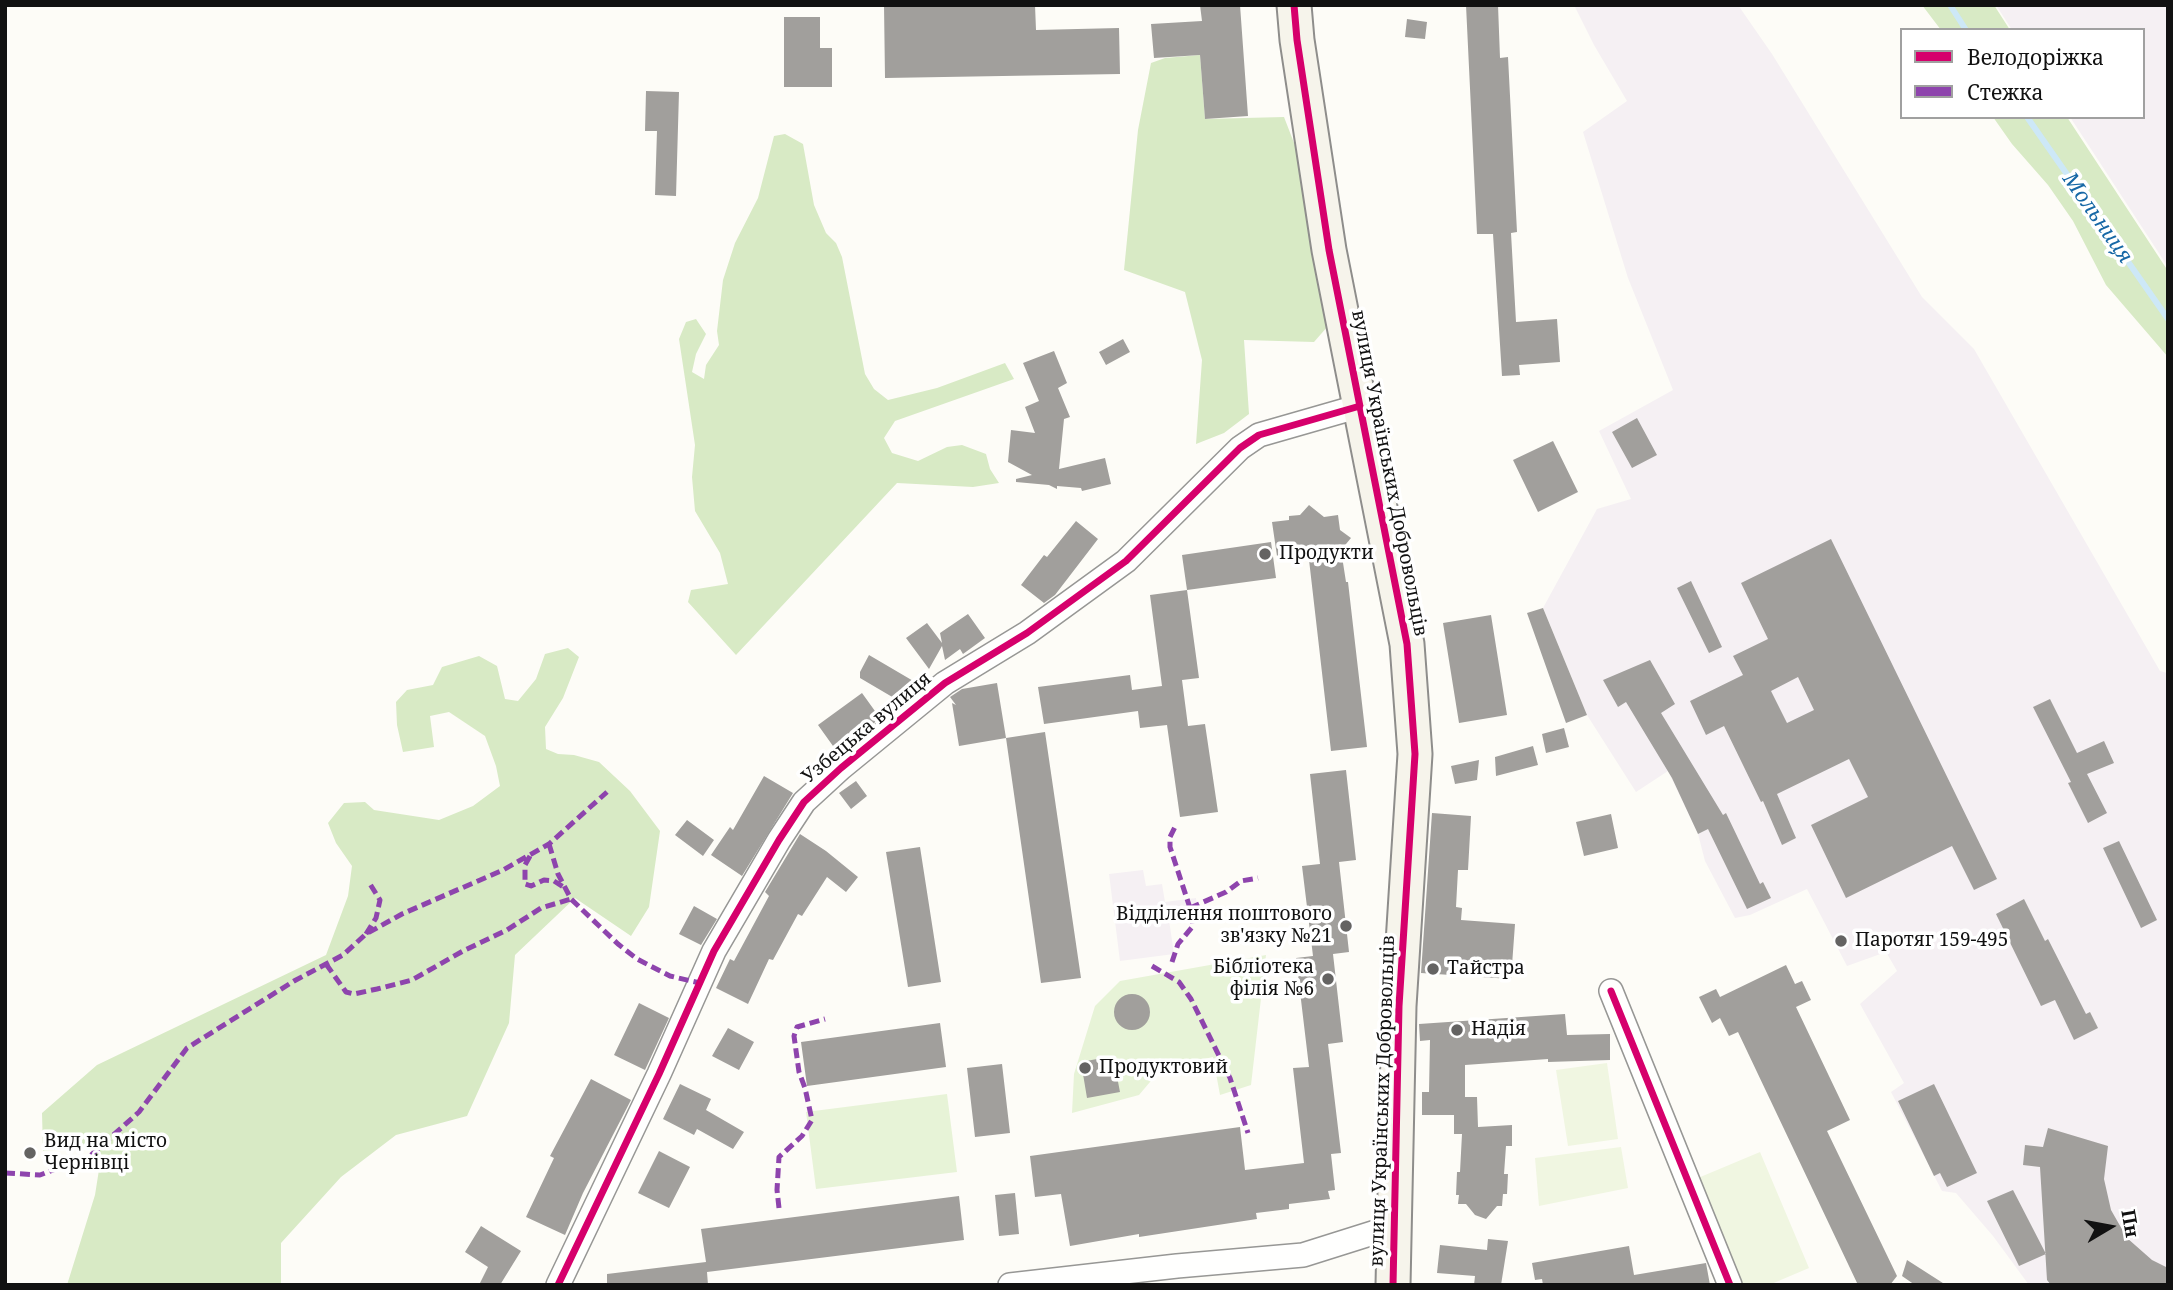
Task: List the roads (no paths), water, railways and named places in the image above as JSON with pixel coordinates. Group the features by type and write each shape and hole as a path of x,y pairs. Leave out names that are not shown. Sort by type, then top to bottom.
{"street":[{"name":"вулиця Українських Добровольців","path":"1294,5 1329,250 1407,644 1415,754 1399,1006 1393,1285"},
{"name":"Узбецька вулиця","path":"558,1285 715,951 779,839 804,802 841,768 945,683 1027,633 1126,561 1240,448 1259,435 1360,406"},
{"path":"1611,991 1730,1285"},
{"path":"1010,1285 1303,1255 1395,1226"}],"waterway":[{"name":"Мольниця","path":"1950,5 1965,28"},
{"name":"Мольниця","path":"2028,119 2168,319"}],"place":[{"name":"Продукти","path":"1265,554"},
{"name":"Відділення поштового зв'язку №21","path":"1346,926"},
{"name":"Паротяг 159-495","path":"1841,941"},
{"name":"Тайстра","path":"1433,969"},
{"name":"Бібліотека філія №6","path":"1328,979"},
{"name":"Надія","path":"1457,1030"},
{"name":"Продуктовий","path":"1085,1068"},
{"name":"Вид на місто Чернівці","path":"30,1153"}]}
